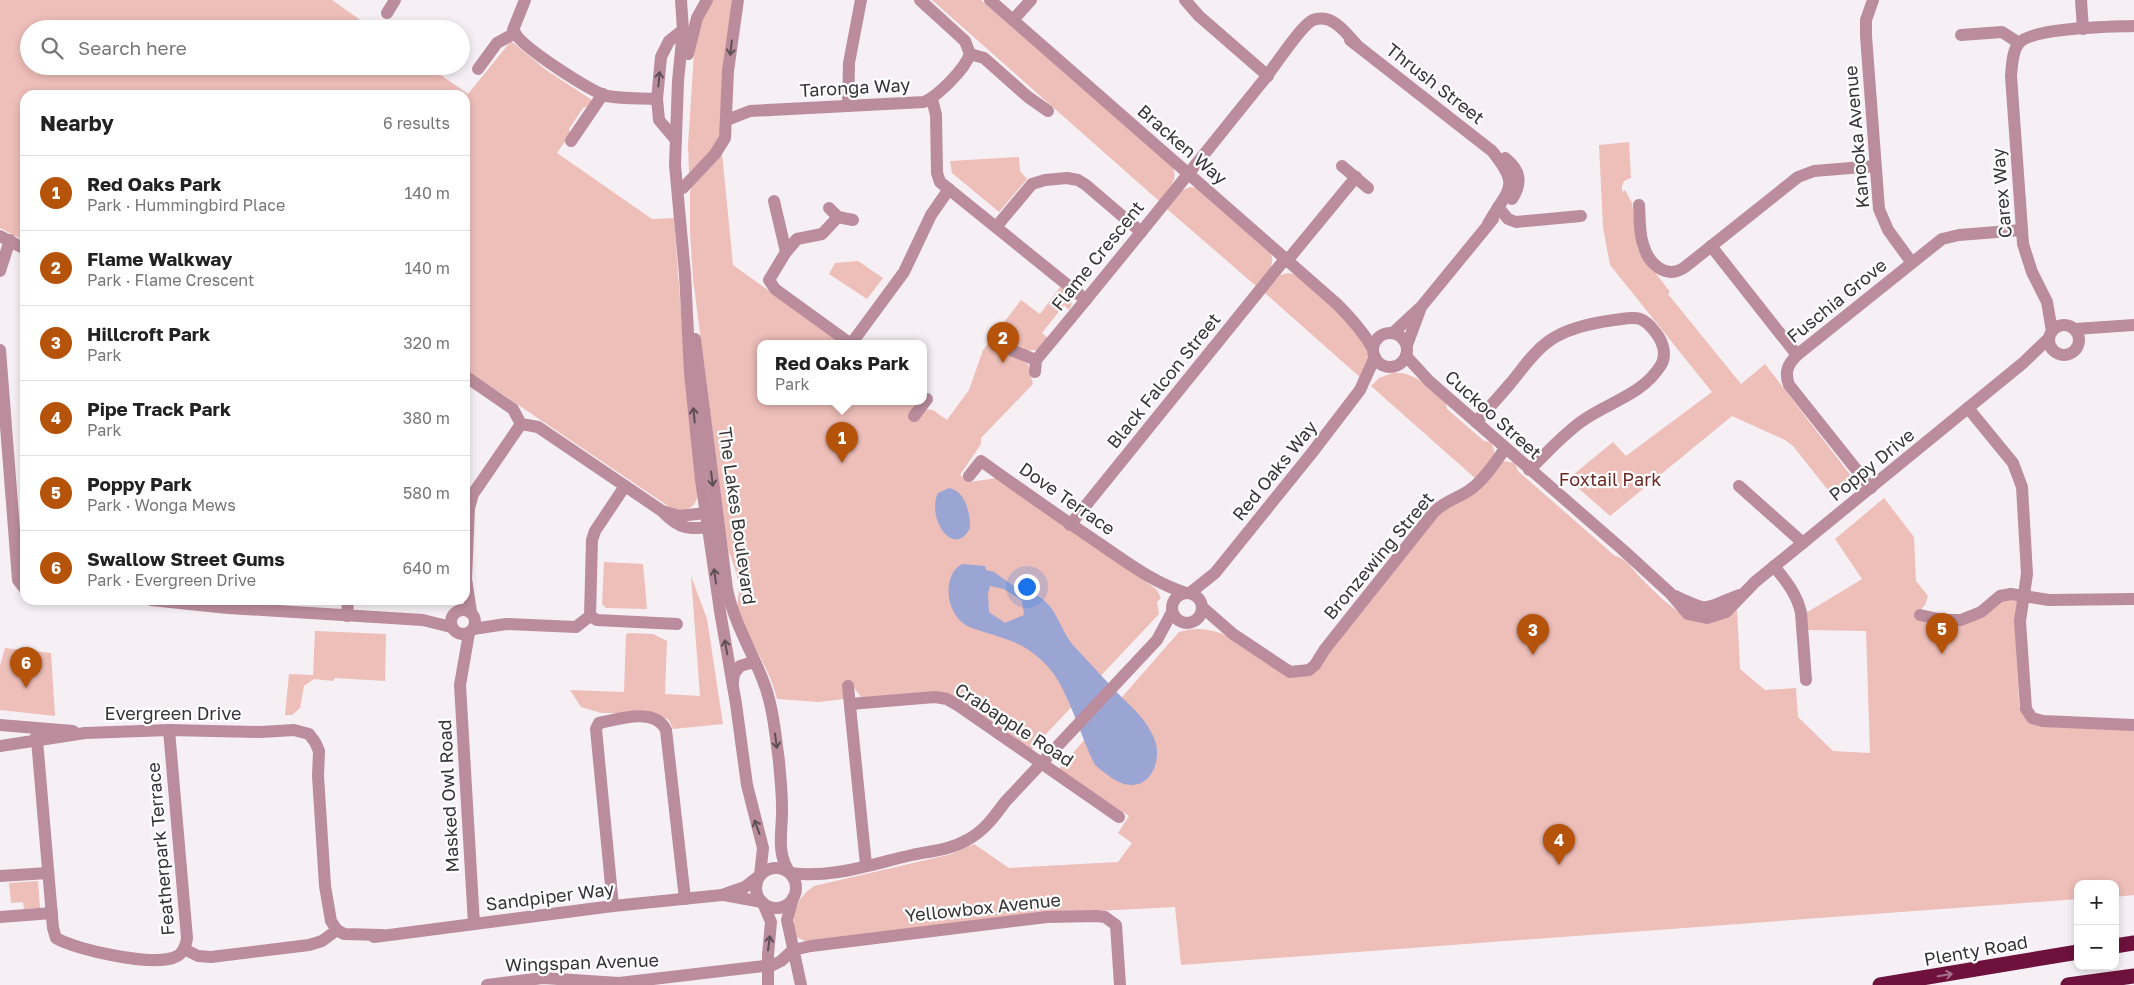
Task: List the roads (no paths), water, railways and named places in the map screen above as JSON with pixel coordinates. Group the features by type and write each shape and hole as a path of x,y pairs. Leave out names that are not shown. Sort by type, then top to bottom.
{"highway":[{"path":"2119,945 2134,943"},
{"name":"Plenty Road","path":"1880,985 2074,953"},
{"path":"2068,985 2134,976"}],"street":[{"path":"387,13 395,0"},
{"path":"526,0 513,30 535,51 590,89 603,94 657,99"},
{"path":"682,0 690,4 696,4 706,0"},
{"name":"The Lakes Boulevard","path":"682,0 683,30 675,139 676,193 685,274 690,373 711,512 732,685 748,793 763,848 760,876"},
{"name":"The Lakes Boulevard","path":"682,238 688,53 697,18 706,0"},
{"path":"683,188 724,143 731,44 738,0"},
{"path":"848,106 850,63 861,0"},
{"path":"920,0 961,37 968,45 970,54 984,58 1028,97 1048,111"},
{"name":"Bracken Way","path":"990,0 1350,317 1366,335 1374,353"},
{"path":"1013,20 1031,0"},
{"path":"1185,0 1199,16 1268,76"},
{"name":"Kanooka Avenue","path":"1874,0 1868,12 1865,28 1877,200 1883,221 1893,239 1912,262"},
{"path":"2081,0 2083,29"},
{"name":"Thrush Street","path":"1188,174 1268,76 1300,30 1307,23 1324,19 1336,23 1356,44 1492,151 1506,168 1510,180 1501,209"},
{"path":"1961,35 1997,32 2007,34 2015,41 2045,32 2134,26"},
{"path":"675,139 659,120 657,99 661,57 669,41 683,30"},
{"path":"478,69 497,43 515,33"},
{"name":"Carex Way","path":"2015,41 2011,76 2022,230 2026,257 2047,302 2051,334"},
{"name":"Taronga Way","path":"727,120 750,111 928,100 962,66 970,54"},
{"path":"571,141 603,94"},
{"path":"928,100 935,126 937,172 940,182 1086,300"},
{"name":"Taronga Way","path":"727,103 750,111"},
{"path":"1342,166 1368,188"},
{"path":"1639,205 1643,244 1650,258 1659,270 1668,272 1681,270 1789,183 1806,173 1875,166"},
{"name":"Flame Crescent","path":"1012,350 1036,366 1086,300 1188,174"},
{"name":"Black Falcon Street","path":"1070,525 1356,177"},
{"path":"996,227 1032,184 1045,180 1067,178 1078,180 1086,185 1141,232"},
{"path":"854,340 904,272 931,215 948,189"},
{"path":"774,201 786,252"},
{"path":"1421,307 1407,350 1393,366 1378,362 1374,353 1378,339 1390,333 1421,307 1501,209 1522,216 1540,219 1581,216"},
{"path":"845,340 771,286 769,280 786,252 799,238 822,234 834,213 853,220"},
{"name":"Fuschia Grove","path":"1872,488 1789,385 1787,366 1797,355 1942,239 1950,236 2022,230"},
{"path":"0,271 5,238 20,246"},
{"path":"1711,246 1797,355"},
{"name":"Carex Way","path":"2047,302 2071,327"},
{"name":"Bracken Way","path":"1350,317 1365,325 1390,333"},
{"path":"1476,422 1529,359 1550,340 1596,322 1636,317 1640,317 1647,322 1660,339 1664,350 1663,361 1658,369 1646,384 1632,394 1605,407 1579,423 1529,470"},
{"path":"2109,327 2078,344 2070,354 2057,353 2051,347 2051,334 2057,326 2134,326"},
{"path":"2071,327 2079,336 2078,344"},
{"path":"1390,333 1402,337 1407,350"},
{"name":"Poppy Drive","path":"1707,613 1718,605 1743,593 2023,363 2051,334"},
{"path":"0,350 18,580 20,583"},
{"name":"Cuckoo Street","path":"1407,350 1428,381 1505,449 1671,594 1707,613"},
{"name":"Red Oaks Way","path":"1360,390 1374,353"},
{"name":"Poppy Drive","path":"2023,363 2057,353"},
{"name":"Cuckoo Street","path":"1393,366 1428,381"},
{"name":"Red Oaks Way","path":"1188,593 1215,573 1360,390 1393,366"},
{"path":"470,379 513,409 522,424"},
{"path":"914,416 924,405"},
{"path":"1968,408 2013,463 2020,478 2023,498 2027,574 2020,631 2024,703 2029,714 2036,720 2043,721 2134,726"},
{"path":"522,424 538,426 662,511 673,523 679,526 694,528 713,527"},
{"path":"470,504 473,494 522,424"},
{"name":"Bronzewing Street","path":"1232,634 1263,654 1290,668 1309,670 1315,665 1434,512 1446,501 1465,493 1475,486 1505,449"},
{"name":"Dove Terrace","path":"969,476 981,460 1070,525 1149,577 1188,593"},
{"path":"590,616 592,540 595,531 625,486"},
{"path":"1739,486 1803,543"},
{"path":"662,511 679,516 711,512"},
{"name":"The Lakes Boulevard","path":"713,527 730,604 736,622 763,679 772,713 782,788 780,849 784,864 790,873"},
{"path":"1774,566 1799,602 1802,620 1804,681"},
{"name":"Red Oaks Way","path":"1202,605 1215,573"},
{"name":"Dove Terrace","path":"1149,577 1172,608"},
{"path":"768,985 767,966 771,922 756,892 757,881 760,876 771,868 778,868 790,873 811,875 866,866 928,851 972,830 1005,802 1157,640 1178,596 1188,593 1199,598 1202,605 1232,634"},
{"path":"1920,615 1943,620 1961,620 1981,612 2000,596 2016,593 2049,600 2134,599"},
{"path":"239,605 347,616 423,620 455,617 463,609 472,623"},
{"path":"347,616 348,605"},
{"path":"462,665 472,623 469,605"},
{"path":"1157,640 1200,616 1202,605"},
{"path":"1172,608 1176,619 1232,634"},
{"path":"455,617 462,634 472,623 576,627 590,616"},
{"path":"590,616 597,620 677,624"},
{"path":"455,617 462,665"},
{"path":"732,685 734,674 740,666 750,663 756,664"},
{"name":"Masked Owl Road","path":"462,665 460,684 462,737 474,924"},
{"path":"848,686 866,866"},
{"name":"Crabapple Road","path":"850,704 930,697 947,699 1120,817"},
{"path":"613,906 596,730 599,723 633,717 655,718 662,722 666,730 685,899"},
{"name":"Evergreen Drive","path":"0,725 85,733 169,730 261,732 307,737 318,776 325,886 324,910 334,933"},
{"name":"Featherpark Terrace","path":"36,728 48,873 56,938 72,945 99,952 133,958 163,960 176,957 184,949 187,938 169,730"},
{"name":"Evergreen Drive","path":"0,746 37,742 85,733"},
{"path":"0,876 48,873"},
{"path":"790,873 796,885 787,920 801,985"},
{"path":"763,903 776,908 788,903 814,881 832,873"},
{"name":"Sandpiper Way","path":"334,933 341,940 353,941 382,935 613,906 722,895 745,887 760,876"},
{"name":"Sandpiper Way","path":"722,895 763,903"},
{"path":"0,917 52,913"},
{"name":"Yellowbox Avenue","path":"793,950 811,946 1023,919 1096,916 1105,917 1116,925 1120,985"},
{"path":"184,949 198,956 211,957 309,945 334,933"},
{"path":"767,966 777,964 793,950"},
{"name":"Wingspan Avenue","path":"486,985 543,978 619,983 767,966"}],"water":[{"path":"949,488 955,490 963,498 969,516 970,528 963,537 956,539 949,537 943,532 938,523 936,513 935,503 938,493"},
{"path":"962,564 985,566 986,570 994,572 1018,589 1020,586 1046,602 1054,612 1072,644 1135,710 1150,730 1157,753 1154,768 1145,780 1139,784 1131,785 1121,783 1095,765 1062,688 1056,677 1041,660 1019,645 965,625 957,617 950,602 949,593 951,576","holes":["990,586 1004,589 1022,601 1024,615 1005,623 989,612 988,593"]}],"place":[{"name":"Flame Walkway","path":"1003,363"},
{"name":"Red Oaks Park","path":"842,463"},
{"name":"Poppy Park","path":"1942,654"},
{"name":"Hillcroft Park","path":"1533,655"},
{"name":"Swallow Street Gums","path":"26,688"},
{"name":"Pipe Track Park","path":"1559,865"}],"park label":[{"name":"Foxtail Park","path":"1610,480"}]}
